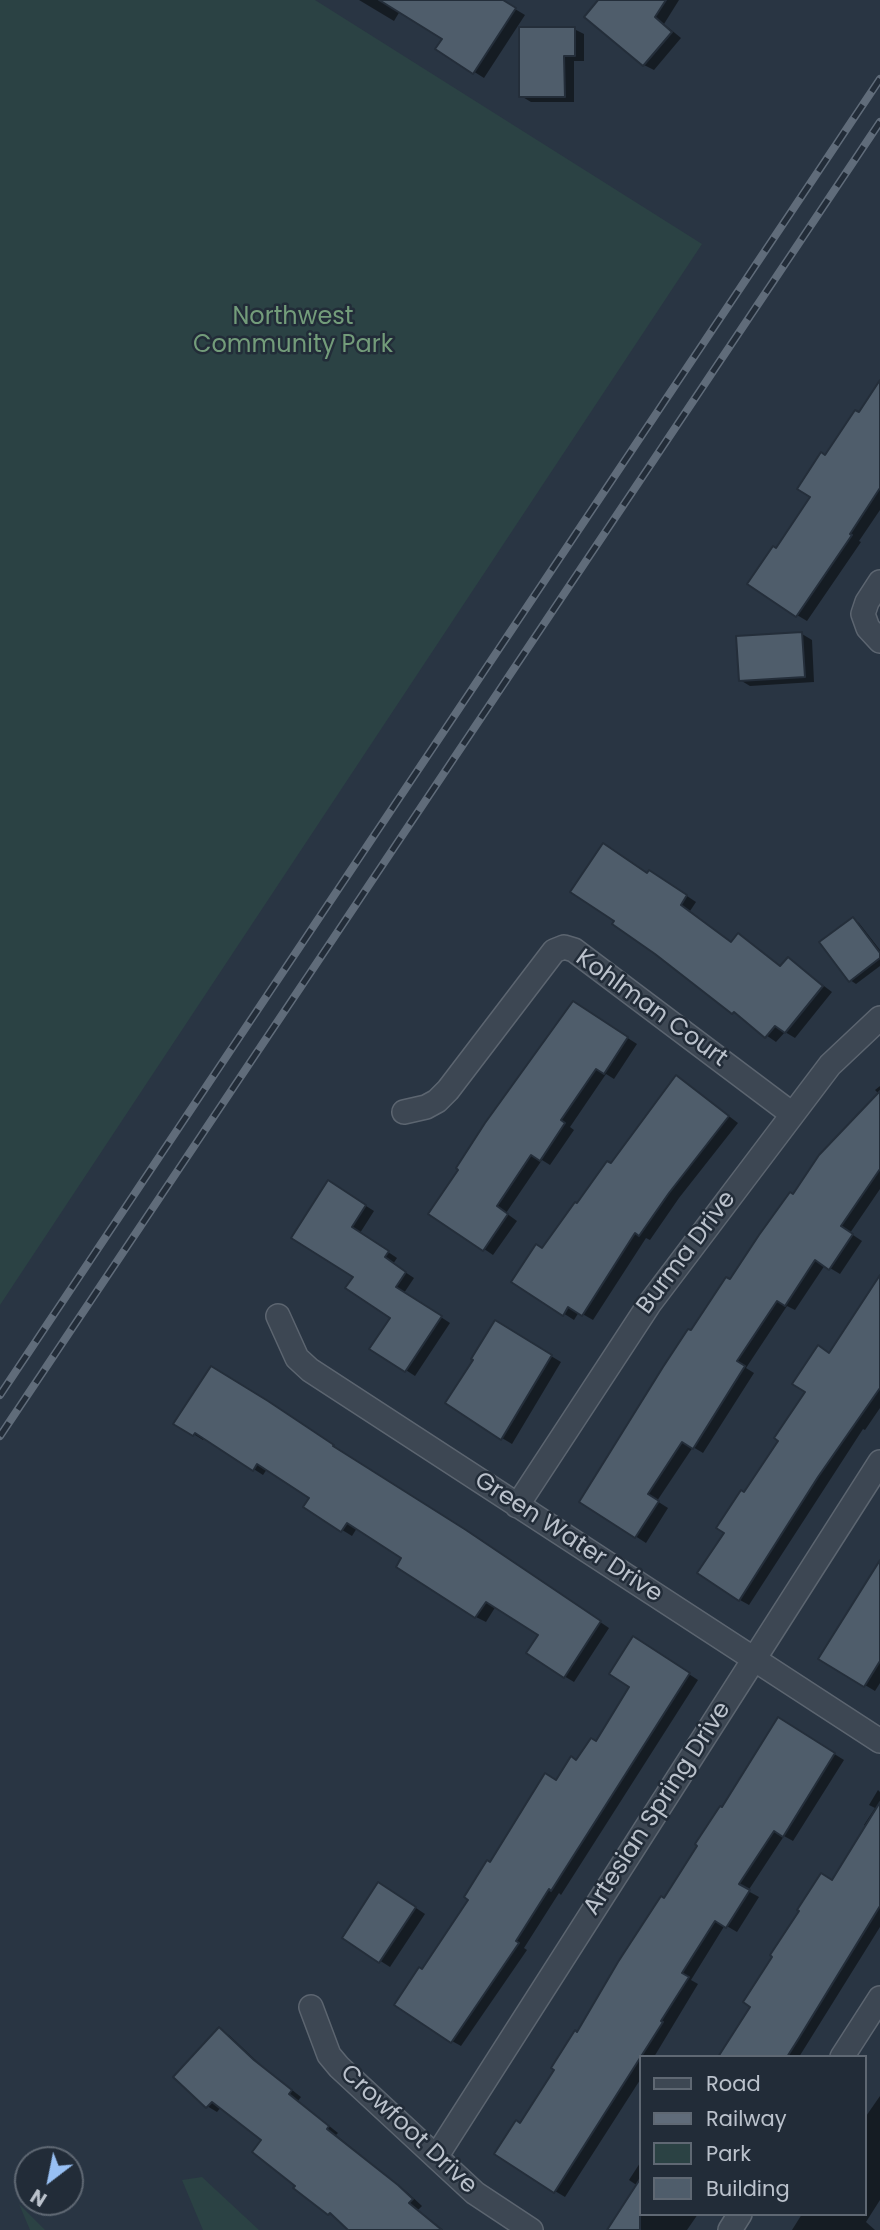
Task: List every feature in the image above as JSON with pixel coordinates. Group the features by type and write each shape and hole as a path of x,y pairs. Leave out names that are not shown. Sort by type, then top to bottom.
{"street":[{"path":"880,582 863,614 868,628 880,641"},
{"name":"Kohlman Court","path":"404,1112 426,1107 449,1090 554,951 564,947 574,950 792,1114"},
{"name":"Burma Drive","path":"517,1506 634,1326 830,1065 880,1018"},
{"name":"Green Water Drive","path":"278,1316 297,1358 310,1370 755,1657 880,1741"},
{"name":"Artesian Spring Drive","path":"436,2157 880,1462"},
{"path":"843,2055 880,1998"},
{"name":"Crowfoot Drive","path":"311,2007 324,2045 339,2067 490,2204 531,2230"}],"green space":[{"name":"Northwest Community Park","path":"0,0 315,0 702,244 0,1305"},
{"path":"202,2177 259,2230 203,2230 182,2180"},
{"path":"24,2216 31,2216 45,2230 30,2230"}],"building":[{"path":"379,0 503,0 516,8 473,74 435,49 442,39"},
{"path":"598,0 666,0 655,17 672,32 643,66 584,17"},
{"path":"519,27 575,27 575,56 564,56 565,97 519,97"},
{"path":"880,380 880,488 850,534 852,535 796,617 747,584 773,546 776,548 810,497 797,489 821,452 825,455 855,410 859,412"},
{"path":"802,632 805,677 739,681 736,636"},
{"path":"603,843 647,873 649,870 687,895 681,905 731,942 738,933 780,966 788,957 823,986 785,1033 775,1026 765,1038 734,1012 732,1014 612,924 614,921 570,892"},
{"path":"853,917 880,953 880,958 849,982 819,942"},
{"path":"573,1001 628,1037 604,1074 596,1069 561,1120 565,1123 540,1161 531,1155 497,1206 508,1214 483,1251 428,1214 485,1123"},
{"path":"676,1075 729,1116 639,1236 635,1233 582,1316 568,1307 563,1316 511,1282 536,1244 542,1248 607,1161 611,1163"},
{"path":"880,1091 880,1169 841,1226 853,1234 829,1270 815,1260 785,1306 777,1301 737,1361 745,1366 693,1449 682,1442 648,1494 659,1501 635,1538 579,1502 663,1367 726,1277 730,1279 819,1155"},
{"path":"328,1180 366,1205 352,1227 389,1251 385,1257 406,1272 396,1287 442,1316 405,1372 369,1349 390,1318 345,1288 353,1277 291,1238"},
{"path":"880,1275 880,1388 818,1477 739,1601 697,1573 724,1533 716,1528 778,1441 774,1438 805,1392 792,1384 818,1345 829,1353"},
{"path":"495,1320 552,1355 501,1440 445,1403"},
{"path":"211,1366 466,1530 601,1621 564,1678 526,1653 538,1635 486,1602 475,1618 396,1567 401,1558 347,1523 341,1532 303,1507 309,1498 257,1464 253,1471 195,1433 193,1436 173,1424"},
{"path":"880,1560 880,1661 864,1687 818,1659"},
{"path":"633,1636 690,1673 551,1891 549,1889 516,1941 519,1943 451,2043 394,2005 419,1967 422,1969 468,1900 464,1897 487,1860 490,1862 545,1773 556,1780 571,1756 576,1760 591,1738 596,1741 629,1687 609,1674"},
{"path":"778,1717 835,1753 783,1837 774,1831 739,1884 750,1890 726,1928 715,1921 682,1973 689,1977 661,2021 663,2022 642,2055 638,2055 638,2061 554,2193 494,2154 516,2120 520,2123 554,2070 551,2068 575,2030 577,2032 618,1962 661,1896 664,1898 697,1846 695,1844 720,1806 722,1807"},
{"path":"880,1802 880,1906 788,2055 719,2055 750,2007 743,2002 799,1911 797,1910 821,1873 832,1880"},
{"path":"378,1882 416,1907 379,1963 342,1938"},
{"path":"219,2027 254,2060 292,2090 289,2094 329,2126 327,2129 398,2185 413,2199 409,2203 442,2230 348,2230 252,2152 261,2140 212,2102 206,2108 173,2077"},
{"path":"638,2182 640,2230 607,2230"}],"railway":[{"path":"0,1395 880,79"},
{"path":"0,1436 880,122"}]}
